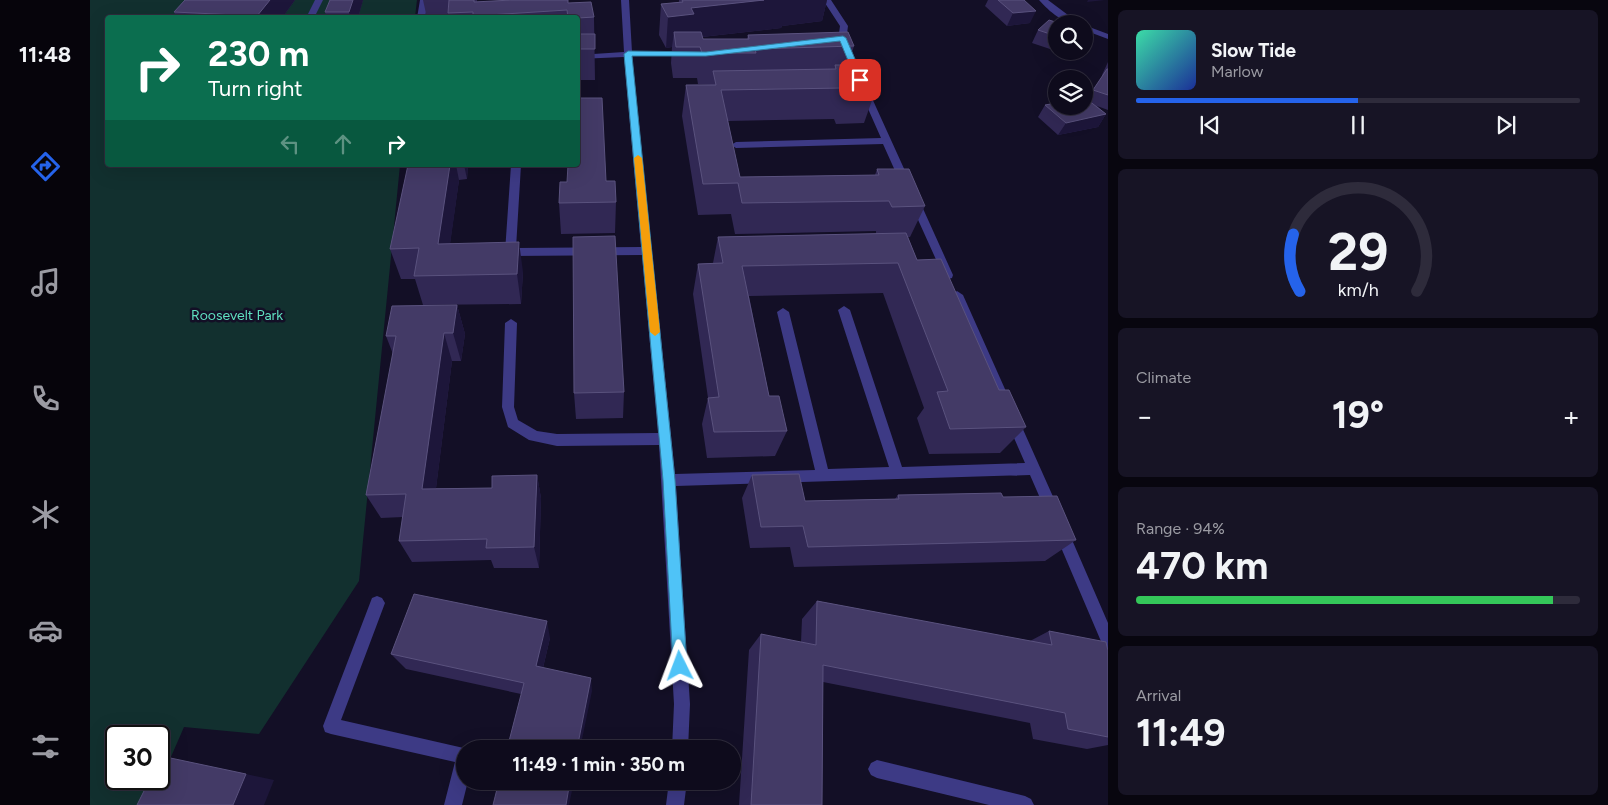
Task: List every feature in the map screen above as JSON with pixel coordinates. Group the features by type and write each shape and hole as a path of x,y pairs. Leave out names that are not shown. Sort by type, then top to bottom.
{"street":[{"path":"312,15 319,0"},
{"path":"422,15 424,0"},
{"path":"625,0 628,54 669,480 682,704 680,740"},
{"path":"827,0 844,26 838,39 846,50 887,141 898,176 1034,469 1108,641"},
{"path":"1043,0 1061,15"},
{"path":"1093,31 1108,37"},
{"path":"580,57 628,54 696,54"},
{"path":"736,145 887,141"},
{"path":"516,167 510,252 647,251"},
{"path":"844,310 897,473"},
{"path":"783,312 823,475"},
{"path":"511,323 508,407 513,423 534,436 557,440 665,439"},
{"path":"669,480 1034,469"},
{"path":"377,603 331,726 456,755"},
{"path":"877,769 1025,805"},
{"path":"453,805 457,790"},
{"path":"675,805 677,790"}],"green space":[{"name":"Roosevelt Park","path":"90,0 417,0 415,15 105,15 105,167 400,167 359,581 259,734 184,727 170,759 170,725 105,725 105,790 157,790 150,805 90,805"}],"building":[{"path":"185,0 270,0 258,15 174,12"},
{"path":"330,0 353,0 349,12 325,12"},
{"path":"449,0 474,0 474,2 568,0 568,3 591,2 594,17 580,18 580,15 568,15 567,10 489,15 473,15 473,12 448,13"},
{"path":"682,0 764,0 691,8 694,14 668,17 661,4 683,2"},
{"path":"998,0 1024,0 1036,11 1013,13"},
{"path":"1048,21 1048,33 1038,30"},
{"path":"674,32 701,32 703,39 749,39 748,35 848,32 854,46 755,49 756,53 702,53 700,47 676,47"},
{"path":"580,34 595,34 595,49 580,49"},
{"path":"835,65 863,65 875,92 846,93 844,88 721,90 740,177 879,175 877,169 909,169 925,206 892,207 889,201 742,203 738,183 703,184 686,85 716,85 713,71 836,69"},
{"path":"1107,69 1108,69 1108,95 1093,90"},
{"path":"580,98 602,98 606,181 615,181 616,202 559,203 560,182 567,182 568,167 580,167"},
{"path":"1093,104 1106,114 1066,123 1057,115 1093,115"},
{"path":"408,167 450,167 438,244 519,242 517,274 414,276 419,248 390,249"},
{"path":"906,233 917,260 941,259 999,390 1009,390 1026,427 950,429 937,392 948,391 898,263 742,266 769,396 779,396 787,431 714,432 708,398 719,397 698,264 723,263 718,237"},
{"path":"615,236 624,392 574,393 573,237"},
{"path":"457,305 453,333 444,333 422,489 492,488 492,476 537,475 534,547 486,548 487,539 399,541 406,494 366,495 396,336 386,336 392,306"},
{"path":"799,474 805,501 899,499 898,495 1001,493 1003,497 1057,496 1076,540 808,547 803,526 761,527 752,475"},
{"path":"414,594 547,621 536,666 591,678 579,740 509,740 524,683 391,654"},
{"path":"817,601 1052,645 1049,631 1106,642 1108,651 1108,737 1068,729 1065,713 823,665 822,805 751,805 761,634 816,645"},
{"path":"170,758 246,774 233,805 137,805 144,790 170,790"},
{"path":"497,790 568,790 566,805 493,805"}],"slow traffic":[{"path":"638,158 655,332"}],"route":[{"path":"680,666 669,480 628,54 706,54 843,38 842,41 860,80"}]}
